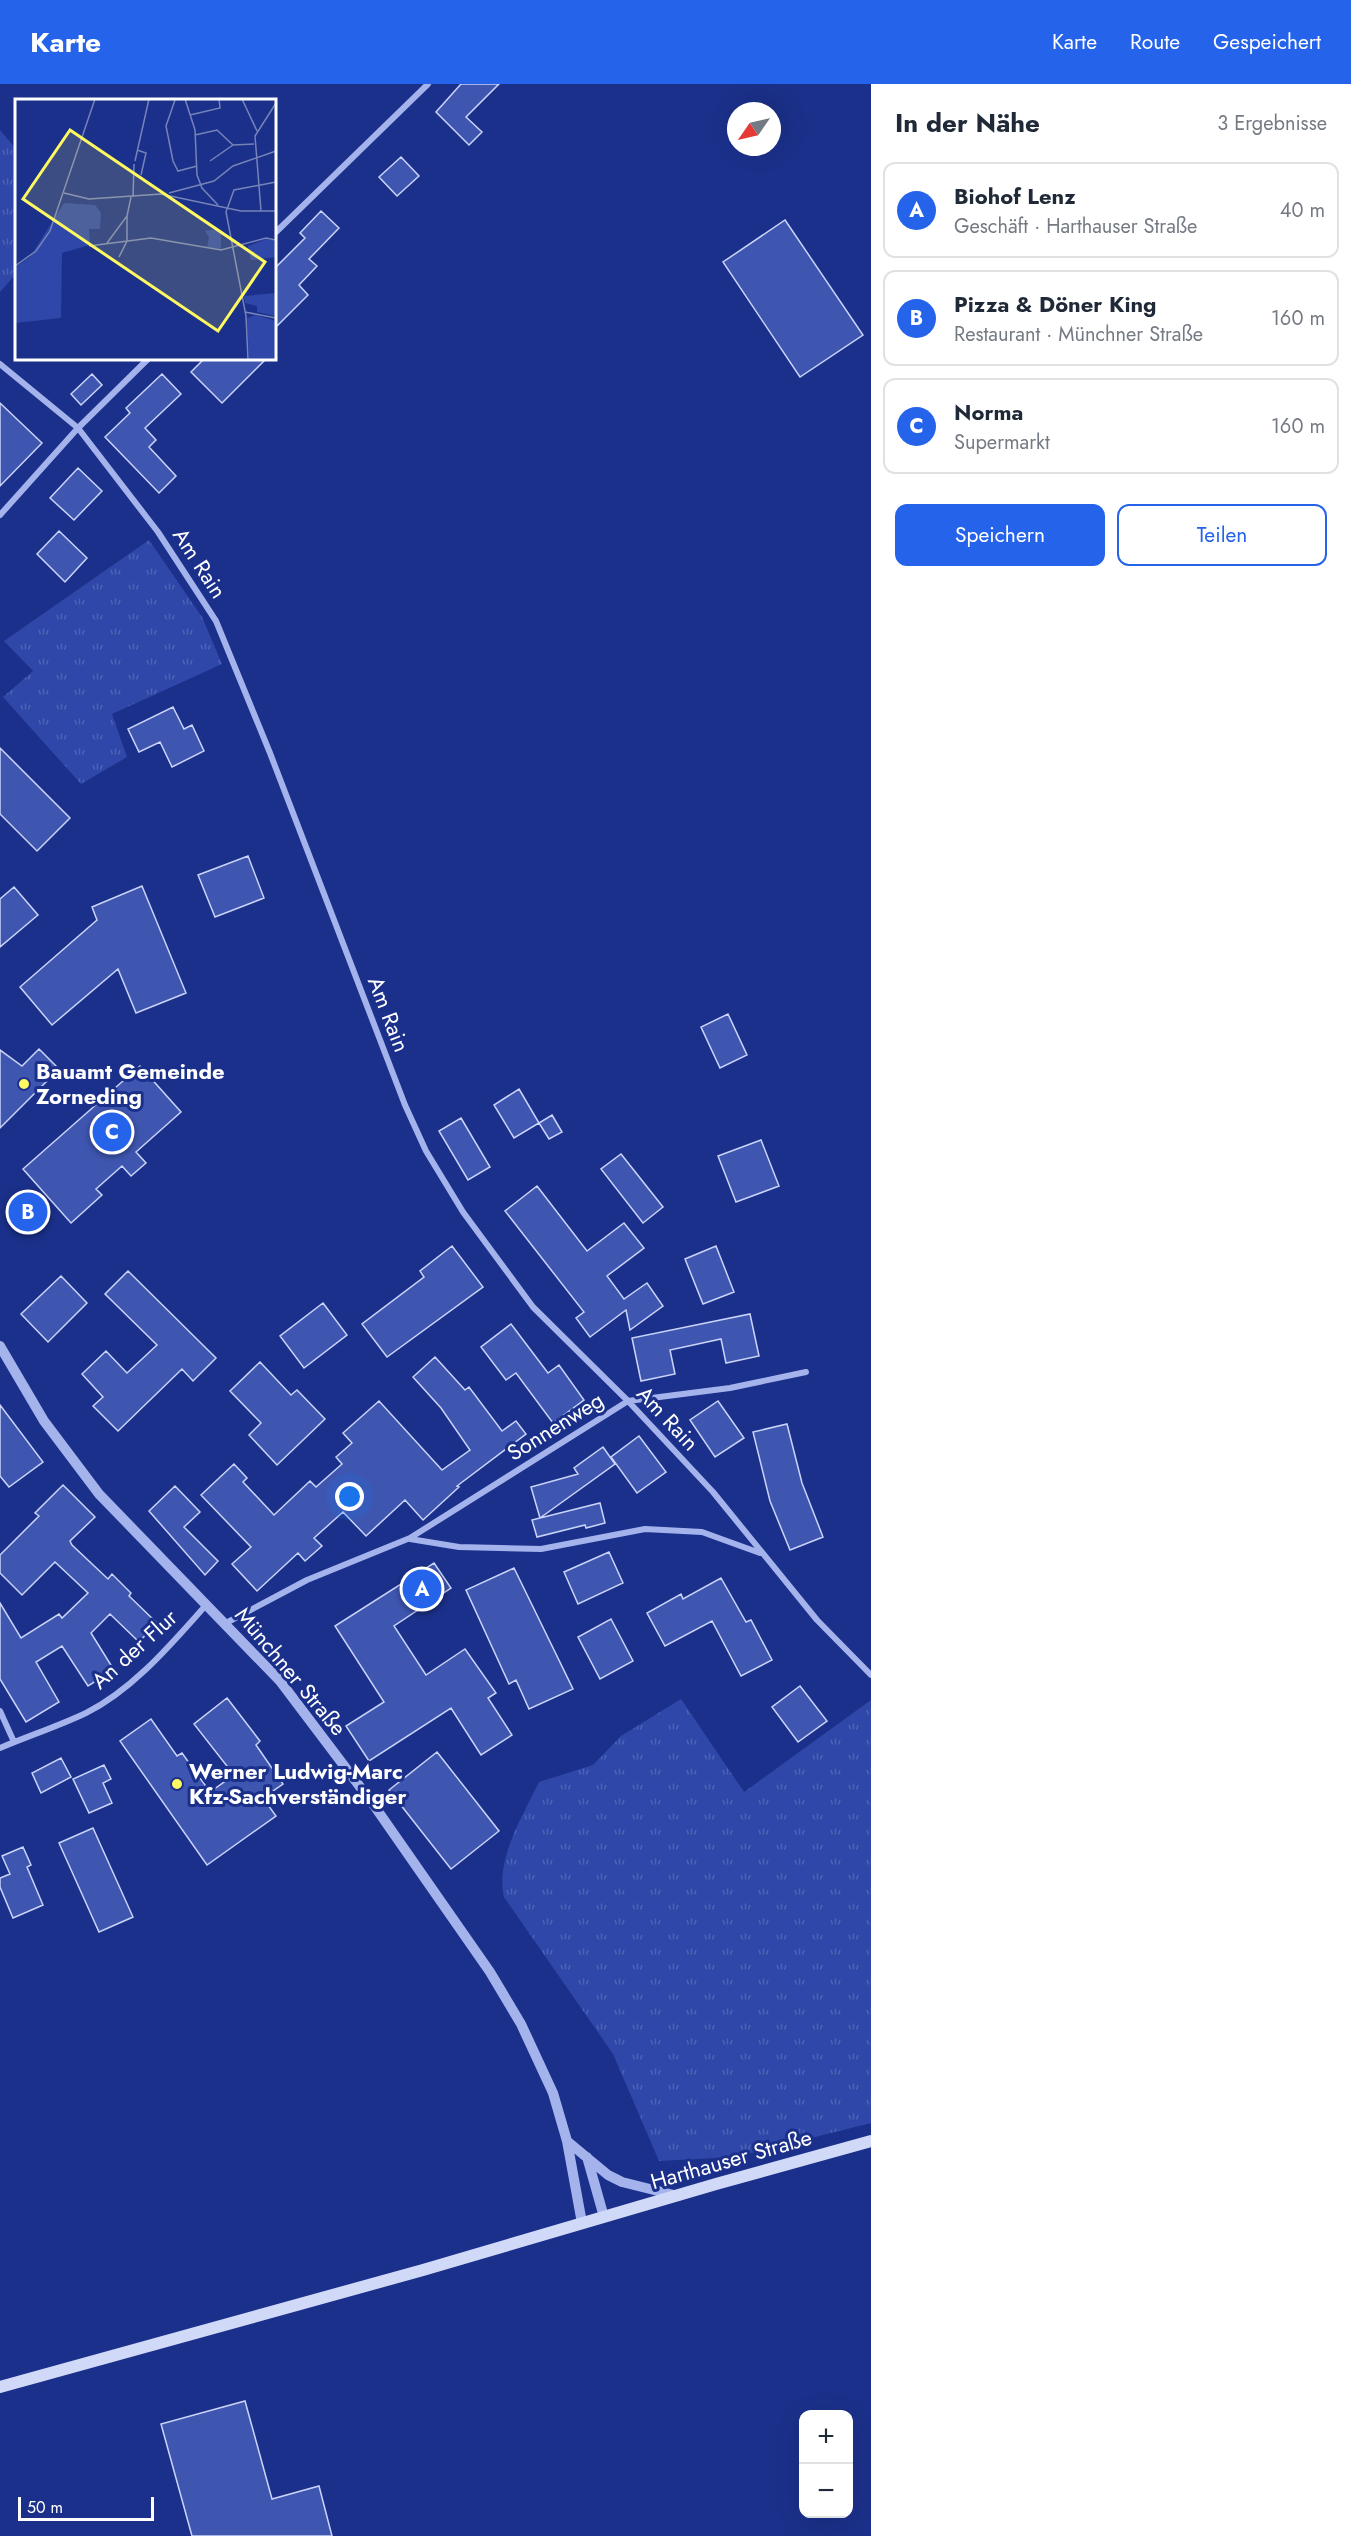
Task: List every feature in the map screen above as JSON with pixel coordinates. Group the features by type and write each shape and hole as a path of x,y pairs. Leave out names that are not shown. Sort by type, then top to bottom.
{"main road":[{"name":"Harthauser Straße","path":"0,2387 871,2141"}],"street":[{"path":"276,232 428,84"},
{"path":"0,515 78,428 147,360"},
{"name":"Am Rain","path":"0,364 78,428 158,532 216,621 270,753 405,1106 426,1151 479,1236 533,1307 628,1401 713,1492 761,1553"},
{"name":"Münchner Straße","path":"0,1346 29,1398 76,1465 148,1546 208,1604 280,1681 373,1804 490,1972 533,2047 553,2093 567,2141 582,2223"},
{"name":"Sonnenweg","path":"410,1539 628,1401 730,1388 806,1372"},
{"path":"226,1623 307,1580 410,1539 459,1547 541,1549 645,1529 702,1532 761,1553 817,1620 871,1675"},
{"name":"An der Flur","path":"0,1748 86,1713 109,1698 170,1645 208,1604"},
{"path":"0,1711 14,1742"},
{"path":"567,2141 608,2175 622,2182 678,2196"},
{"path":"587,2157 604,2217"}],"green space":[{"path":"0,130 15,148 15,275 0,292"},
{"path":"149,540 202,617 222,664 112,714 127,757 81,784 3,697 33,671 4,641"},
{"path":"681,1699 744,1792 871,1700 871,2123 735,2157 659,2161 613,2054 504,1897 503,1868 507,1853 539,1782 593,1765 621,1736"}],"building":[{"path":"461,84 499,84 466,117 482,132 469,145 436,112"},
{"path":"401,157 419,176 397,196 379,177"},
{"path":"321,211 339,228 309,259 317,266 299,285 308,295 276,327 276,267 305,238 300,233"},
{"path":"785,220 863,335 800,377 723,262"},
{"path":"203,360 265,360 222,403 191,372"},
{"path":"92,374 102,385 81,405 71,394"},
{"path":"162,374 181,394 145,428 156,440 149,447 176,476 159,493 105,437 130,413 126,408"},
{"path":"0,403 42,443 0,486"},
{"path":"78,468 102,491 74,520 50,498"},
{"path":"59,531 87,558 65,582 37,554"},
{"path":"173,707 184,729 192,725 204,751 172,767 160,742 139,752 128,729"},
{"path":"0,748 70,818 37,851 0,814"},
{"path":"248,856 264,898 215,917 198,875"},
{"path":"142,886 186,993 136,1013 118,969 52,1025 20,987 97,920 92,907"},
{"path":"14,887 38,915 0,947 0,899"},
{"path":"728,1014 747,1055 720,1068 701,1027"},
{"path":"39,1049 59,1069 0,1128 0,1050 22,1066"},
{"path":"140,1066 181,1112 136,1152 146,1163 131,1176 122,1166 96,1189 102,1195 71,1223 23,1169"},
{"path":"519,1089 539,1123 514,1138 494,1105"},
{"path":"552,1115 562,1132 549,1139 539,1123"},
{"path":"461,1118 490,1167 468,1180 439,1131"},
{"path":"761,1140 779,1186 736,1202 718,1156"},
{"path":"621,1154 663,1207 643,1223 601,1169"},
{"path":"537,1186 587,1251 624,1223 644,1248 607,1276 624,1299 647,1283 663,1306 630,1330 626,1310 590,1337 576,1318 584,1312 505,1211"},
{"path":"452,1246 483,1287 387,1357 362,1324 424,1277 420,1271"},
{"path":"716,1246 734,1292 703,1304 685,1259"},
{"path":"128,1271 216,1358 193,1381 182,1369 118,1431 93,1406 103,1397 82,1374 106,1351 127,1373 157,1345 105,1294"},
{"path":"61,1276 87,1303 48,1342 21,1314"},
{"path":"323,1303 347,1335 304,1368 280,1336"},
{"path":"750,1314 759,1356 726,1363 721,1339 670,1350 675,1374 641,1381 632,1338"},
{"path":"511,1324 548,1373 559,1365 584,1400 553,1423 516,1373 506,1380 481,1347"},
{"path":"435,1357 465,1390 469,1387 502,1431 516,1421 526,1434 457,1486 459,1487 423,1520 405,1500 366,1536 343,1512 314,1538 322,1546 305,1561 298,1553 257,1591 232,1564 251,1547 201,1495 234,1464 247,1478 243,1482 274,1515 310,1481 316,1487 342,1464 336,1457 352,1443 343,1433 379,1401 442,1470 470,1450 441,1408 413,1377"},
{"path":"260,1362 291,1395 297,1390 325,1419 277,1465 249,1435 261,1423 230,1391"},
{"path":"718,1401 744,1438 715,1457 690,1420"},
{"path":"0,1405 43,1462 9,1487 0,1476"},
{"path":"787,1424 802,1483 823,1537 790,1550 770,1501 753,1432"},
{"path":"639,1436 666,1472 637,1493 611,1457"},
{"path":"603,1447 615,1464 540,1518 531,1487 578,1474 574,1468"},
{"path":"63,1485 95,1517 70,1541 72,1545 108,1579 112,1574 131,1593 129,1596 157,1623 139,1642 110,1614 91,1633 114,1670 88,1686 62,1646 36,1662 59,1702 26,1722 0,1679 0,1603 21,1638 59,1614 62,1618 88,1593 55,1562 22,1595 0,1573 0,1555 39,1516 35,1513"},
{"path":"175,1486 200,1512 184,1527 218,1561 205,1575 149,1511"},
{"path":"600,1503 605,1523 586,1528 585,1525 537,1537 532,1520"},
{"path":"609,1552 623,1583 578,1604 564,1572"},
{"path":"434,1563 451,1588 394,1626 426,1675 465,1649 496,1693 488,1698 512,1735 481,1755 451,1708 369,1761 346,1726 384,1702 335,1626"},
{"path":"514,1568 573,1689 529,1709 516,1680 509,1684 466,1590"},
{"path":"721,1578 746,1622 751,1620 772,1660 741,1676 712,1621 665,1646 647,1613 681,1594 683,1599"},
{"path":"611,1619 633,1661 600,1679 578,1637"},
{"path":"800,1686 827,1721 798,1742 772,1707"},
{"path":"227,1698 260,1741 256,1745 283,1784 263,1798 276,1816 207,1865 120,1741 151,1719 177,1756 182,1753 210,1792 234,1775 194,1724"},
{"path":"437,1752 499,1831 451,1869 389,1790"},
{"path":"61,1758 71,1777 41,1793 32,1773"},
{"path":"104,1765 111,1779 103,1783 112,1803 89,1813 73,1779"},
{"path":"93,1828 133,1917 99,1932 59,1843"},
{"path":"23,1847 31,1865 27,1867 43,1905 13,1918 0,1887 0,1878 10,1874 2,1856"},
{"path":"245,2401 272,2499 319,2486 332,2536 192,2536 161,2424"}],"place":[{"name":"Bauamt Gemeinde Zorneding","path":"24,1084"},
{"name":"Norma","path":"112,1132"},
{"name":"Pizza & Döner King","path":"28,1212"},
{"name":"Biohof Lenz","path":"422,1589"},
{"name":"Werner Ludwig-Marc Kfz-Sachverständiger","path":"177,1784"}]}
